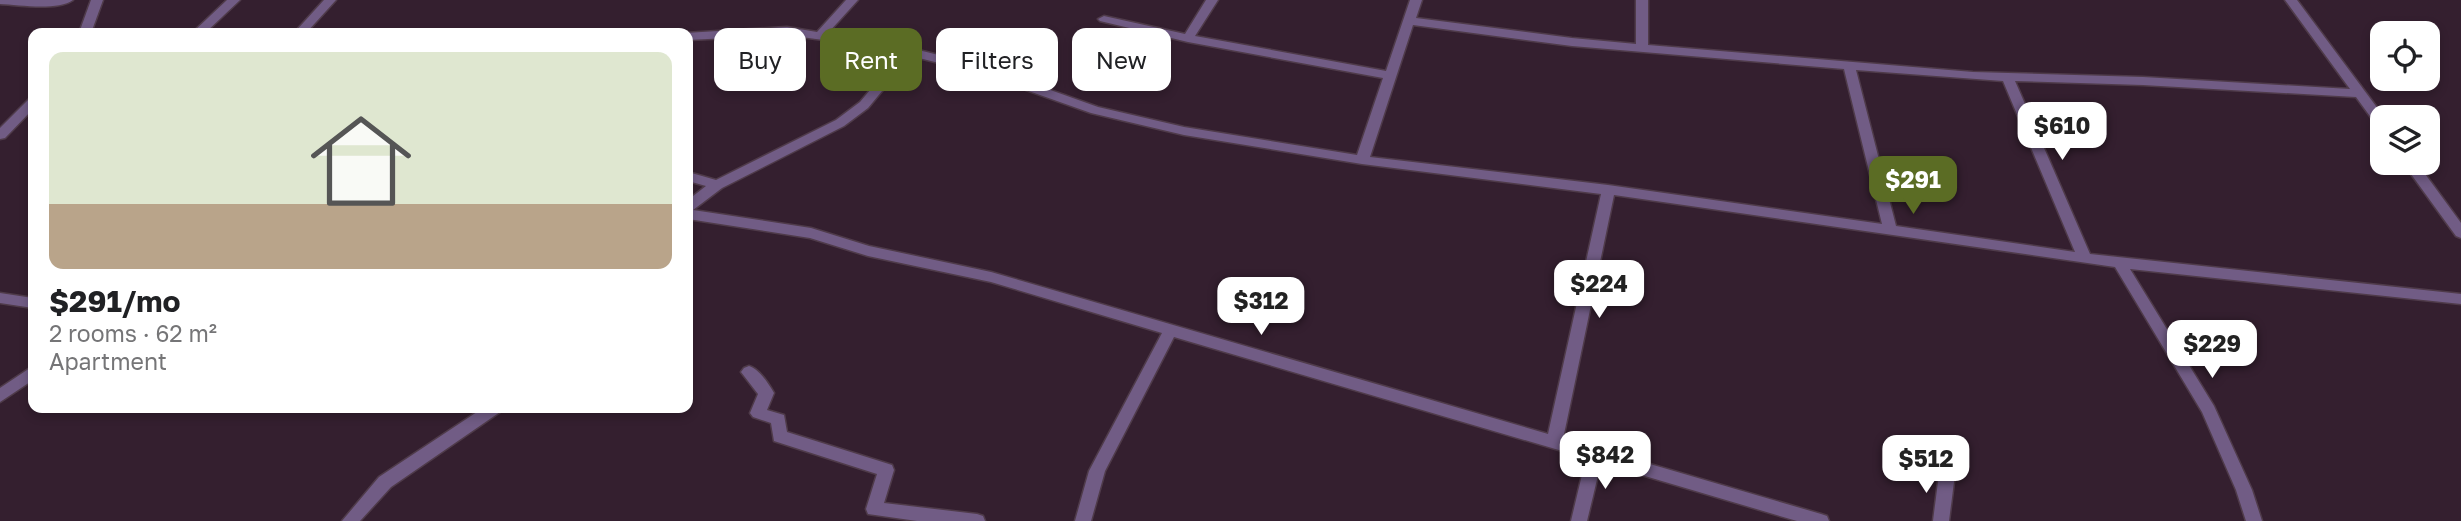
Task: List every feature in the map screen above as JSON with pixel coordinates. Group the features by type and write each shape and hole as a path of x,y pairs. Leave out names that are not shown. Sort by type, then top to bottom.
{"street":[{"path":"0,1 38,3 67,0"},
{"path":"87,28 97,0"},
{"path":"203,28 234,0"},
{"path":"305,28 330,0"},
{"path":"826,28 852,0"},
{"path":"1188,38 1212,0"},
{"path":"1362,160 1416,0"},
{"path":"1642,0 1642,46"},
{"path":"2290,0 2370,108"},
{"path":"1104,19 1188,38 1391,76"},
{"path":"1409,21 1572,42 1849,66 2008,78 2143,81 2359,93"},
{"path":"693,36 787,31 820,35"},
{"path":"922,54 978,69 1095,110 1184,131 1362,160 1608,190 2119,263 2461,299"},
{"path":"1849,66 1890,230"},
{"path":"2008,78 2085,258"},
{"path":"693,203 717,185 840,123 864,105 876,91"},
{"path":"0,135 28,107"},
{"path":"2419,175 2461,233"},
{"path":"693,178 717,185"},
{"path":"1554,443 1608,190"},
{"path":"693,215 811,233 868,251 991,277 1554,443 1595,452 1821,521"},
{"path":"2119,263 2209,410 2244,490 2254,521"},
{"path":"0,298 28,302"},
{"path":"1083,521 1097,471 1171,329"},
{"path":"749,372 766,393 758,413 778,419 780,436 886,470 874,509 977,521"},
{"path":"0,396 28,376"},
{"path":"350,521 385,482 488,413"},
{"path":"1579,521 1595,452"},
{"path":"1941,521 1947,474"}]}
